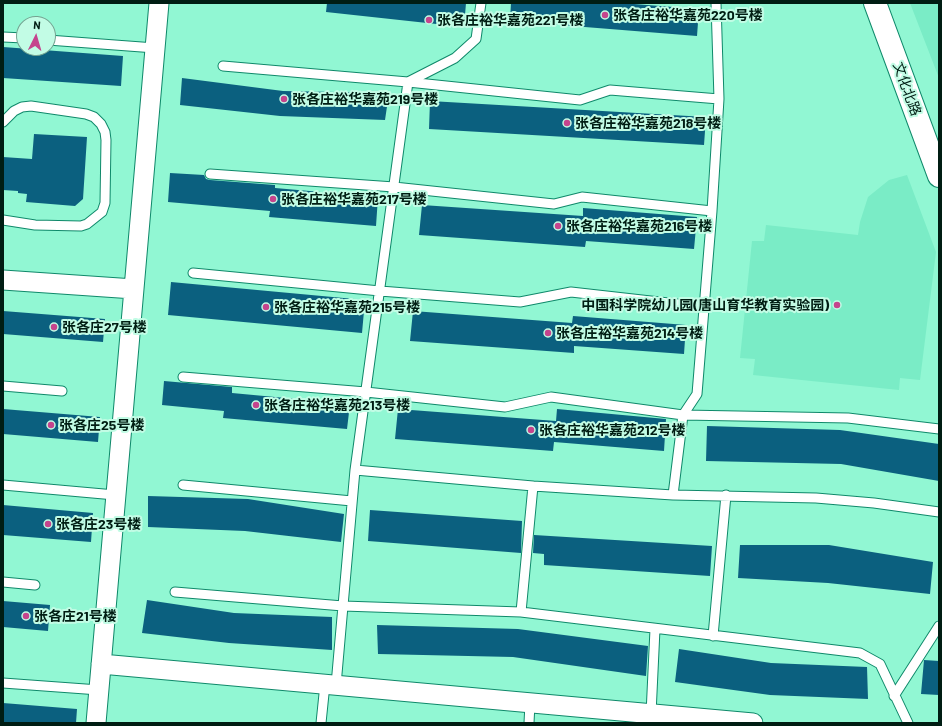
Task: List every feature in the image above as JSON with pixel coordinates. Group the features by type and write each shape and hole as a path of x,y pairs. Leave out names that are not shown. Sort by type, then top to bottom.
{"street":[{"path":"96,723 159,3"},
{"name":"文化北路","path":"875,3 939,176"},
{"path":"3,280 134,288"},
{"path":"101,664 744,722"}],"lane":[{"path":"408,82 455,58 476,38 481,3"},
{"path":"672,495 683,415 697,394 712,211 719,100 716,3"},
{"path":"3,37 16,38"},
{"path":"56,41 155,48"},
{"path":"223,66 408,82 580,100 610,90 719,100"},
{"path":"321,723 330,685 343,606 355,470 408,82"},
{"path":"3,122 14,111 22,107 31,106 86,114 94,117 101,124 105,132 106,140 105,203 102,212 88,224 82,226 35,225 3,220"},
{"path":"210,174 394,187 554,204 582,197 712,211"},
{"path":"193,273 380,291 520,302 571,292 704,307"},
{"path":"183,377 366,392 505,407 551,397 683,415 848,418 939,429"},
{"path":"3,386 62,391"},
{"path":"355,470 533,486 672,495 816,498 939,512"},
{"path":"3,485 115,495"},
{"path":"183,485 352,501"},
{"path":"521,612 533,486"},
{"path":"713,636 726,495"},
{"path":"3,582 35,585"},
{"path":"175,592 343,606 521,612 860,653 880,664 908,723"},
{"path":"894,696 939,626"},
{"path":"651,714 655,629"},
{"path":"3,683 98,690"},
{"path":"529,723 530,703"}],"shaded area":[{"path":"910,3 939,3 939,78"},
{"name":"中国科学院幼儿园(唐山育华教育实验园)","path":"907,175 936,252 920,380 900,378 899,390 753,375 755,359 740,358 752,241 764,241 766,225 858,235 860,222 868,197 889,180"}],"building":[{"name":"张各庄裕华嘉苑221号楼","path":"327,3 466,3 464,27 326,12"},
{"name":"张各庄裕华嘉苑220号楼","path":"511,3 621,3 699,9 697,36 510,21"},
{"path":"3,47 16,48 16,56 56,56 56,51 123,56 121,86 3,78"},
{"name":"张各庄裕华嘉苑219号楼","path":"182,78 283,91 389,93 385,120 280,116 180,105"},
{"name":"张各庄裕华嘉苑218号楼","path":"430,101 706,117 704,145 429,129"},
{"path":"34,134 87,137 83,199 75,206 26,202 27,194 18,193 18,191 3,190 3,157 32,159"},
{"name":"张各庄裕华嘉苑217号楼","path":"170,173 204,175 206,179 210,180 275,185 275,188 378,197 376,226 269,217 270,211 168,202"},
{"name":"张各庄裕华嘉苑216号楼","path":"422,205 583,216 583,208 697,217 694,249 586,241 585,247 419,235"},
{"name":"张各庄裕华嘉苑215号楼","path":"171,282 365,300 362,333 168,315"},
{"name":"张各庄27号楼","path":"3,311 105,319 103,342 3,334"},
{"name":"张各庄裕华嘉苑214号楼","path":"413,311 572,323 573,316 686,325 684,354 574,346 574,353 410,341"},
{"name":"张各庄裕华嘉苑213号楼","path":"164,381 232,387 232,393 350,404 347,429 223,418 224,411 162,405"},
{"name":"张各庄25号楼","path":"3,409 100,417 98,442 3,434"},
{"name":"张各庄裕华嘉苑212号楼","path":"398,409 556,421 557,409 666,419 664,451 554,442 553,451 395,439"},
{"path":"707,426 840,430 939,444 939,481 841,464 706,461"},
{"path":"148,496 248,499 344,514 341,542 245,531 148,527"},
{"name":"张各庄23号楼","path":"3,505 93,513 91,542 3,535"},
{"path":"370,510 522,521 521,553 368,541"},
{"path":"534,535 712,546 710,576 544,565 544,554 533,553"},
{"path":"740,545 829,545 933,562 930,594 828,583 738,578"},
{"path":"147,600 234,613 332,617 332,650 229,643 142,633"},
{"name":"张各庄21号楼","path":"3,601 50,605 48,631 3,627"},
{"path":"377,625 518,629 648,646 646,676 513,657 378,654"},
{"path":"679,649 771,663 867,667 868,699 770,695 675,682"},
{"path":"924,660 939,661 939,695 921,694"},
{"path":"3,703 77,709 76,723 3,723"}],"place":[{"name":"张各庄裕华嘉苑220号楼","path":"605,15"},
{"name":"张各庄裕华嘉苑221号楼","path":"429,20"},
{"name":"张各庄裕华嘉苑219号楼","path":"284,99"},
{"name":"张各庄裕华嘉苑218号楼","path":"567,123"},
{"name":"张各庄裕华嘉苑217号楼","path":"273,199"},
{"name":"张各庄裕华嘉苑216号楼","path":"558,226"},
{"name":"中国科学院幼儿园(唐山育华教育实验园)","path":"837,305"},
{"name":"张各庄裕华嘉苑215号楼","path":"266,307"},
{"name":"张各庄27号楼","path":"54,327"},
{"name":"张各庄裕华嘉苑214号楼","path":"548,333"},
{"name":"张各庄裕华嘉苑213号楼","path":"256,405"},
{"name":"张各庄25号楼","path":"51,425"},
{"name":"张各庄裕华嘉苑212号楼","path":"531,430"},
{"name":"张各庄23号楼","path":"48,524"},
{"name":"张各庄21号楼","path":"26,616"}]}
